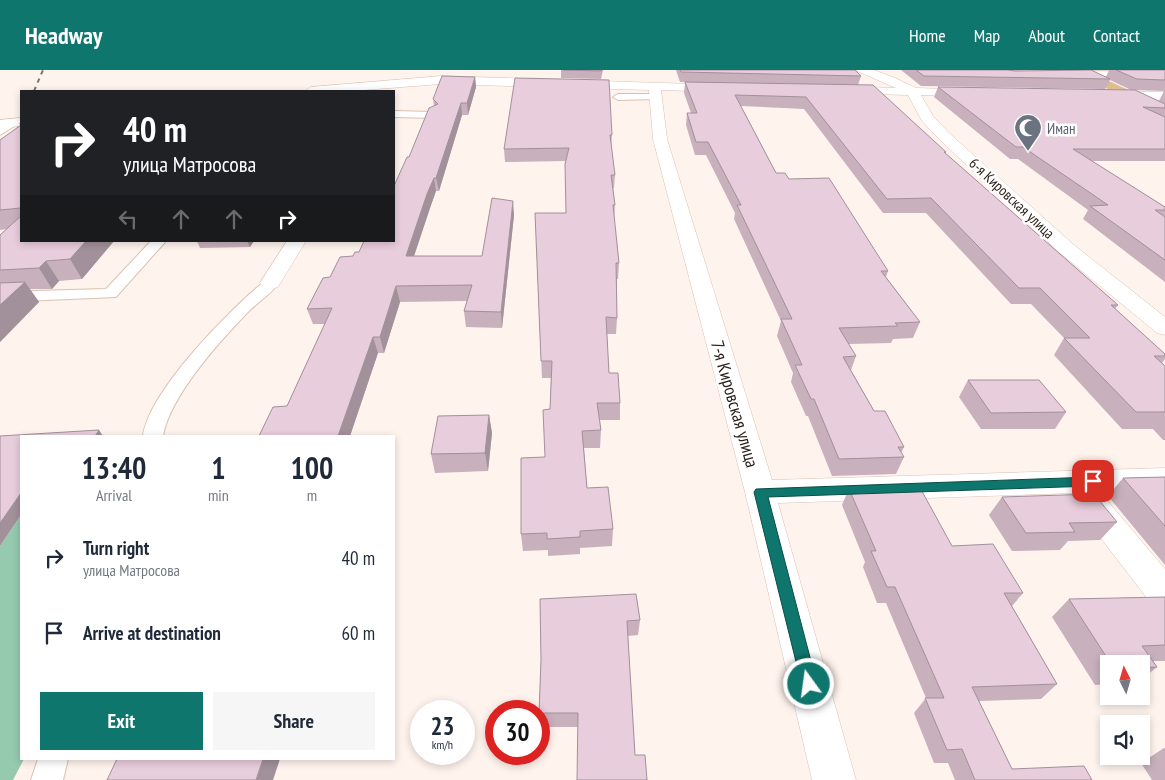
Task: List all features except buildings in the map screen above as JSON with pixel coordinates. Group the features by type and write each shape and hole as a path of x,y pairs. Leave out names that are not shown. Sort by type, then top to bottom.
{"main road":[{"path":"1074,72 1165,112"}],"street":[{"path":"847,70 903,73"},
{"path":"863,70 898,83 912,92"},
{"path":"363,74 391,87"},
{"path":"332,90 391,87 462,80 656,92 734,88"},
{"path":"833,90 991,93"},
{"name":"7-я Кировская улица","path":"656,92 660,140 760,492 834,780"},
{"name":"6-я Кировская улица","path":"912,92 927,118 944,136 1067,249 1165,328"},
{"path":"1100,95 1165,96"},
{"path":"271,283 296,242"},
{"path":"760,492 1165,479"},
{"path":"1074,482 1165,595"}],"lane":[{"path":"1074,72 1165,76"},
{"path":"618,97 656,92"},
{"path":"395,114 433,115"},
{"path":"0,132 11,123"},
{"path":"0,297 110,294 158,242"},
{"path":"152,435 157,417 218,332 246,303 271,283"},
{"path":"47,780 53,760"}],"green space":[{"path":"20,516 20,760 23,760 13,780 0,780 0,546"}],"railway":[{"path":"34,90 43,70"},
{"path":"7,148 20,125"},
{"path":"0,154 7,148"}],"place":[{"name":"Иман","path":"1028,152"}],"route":[{"path":"809,684 760,492 1093,481"}]}
